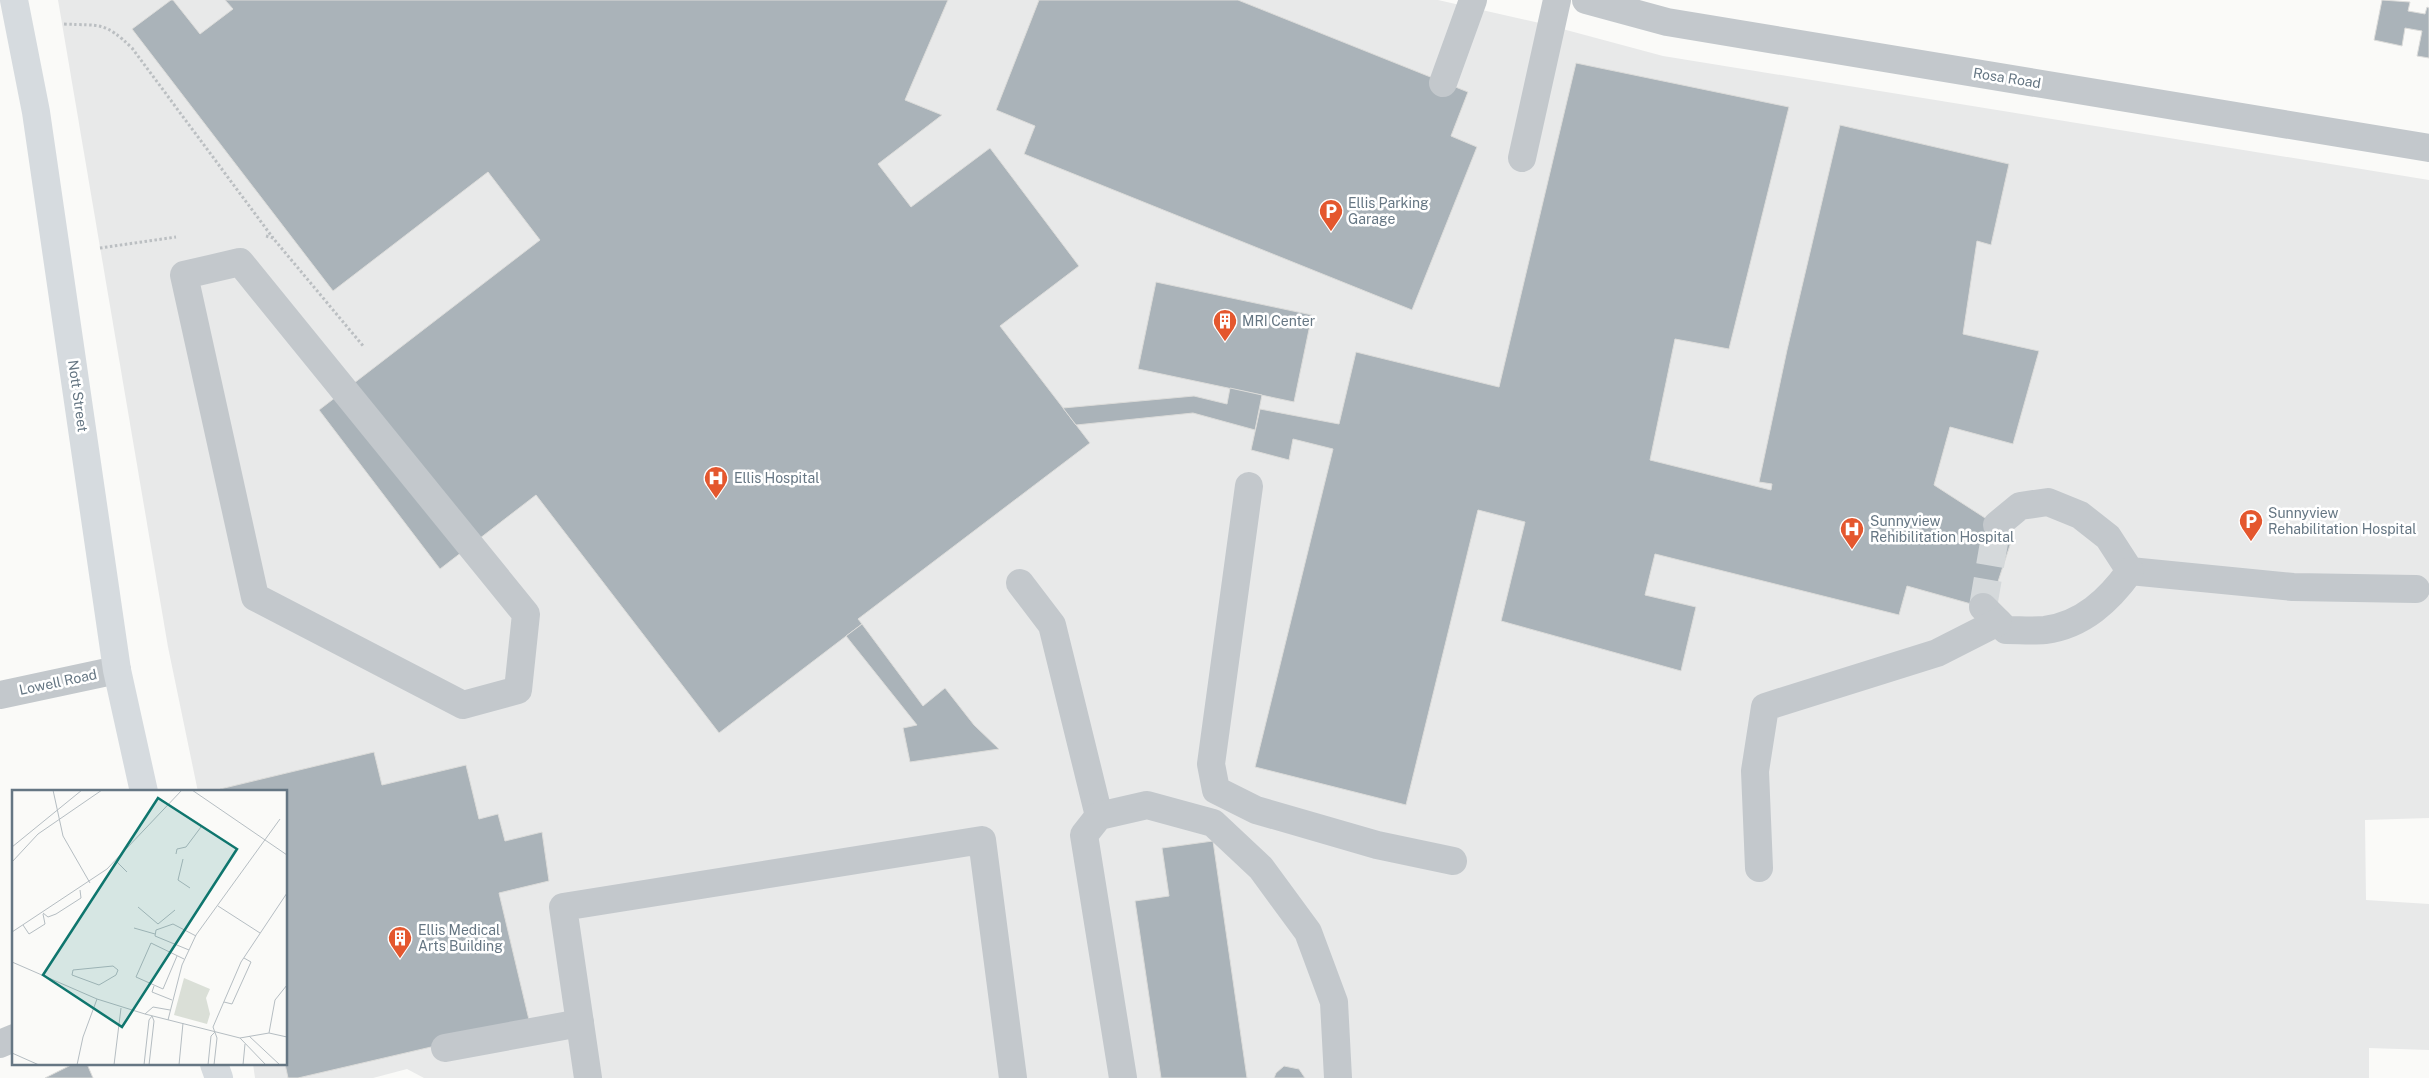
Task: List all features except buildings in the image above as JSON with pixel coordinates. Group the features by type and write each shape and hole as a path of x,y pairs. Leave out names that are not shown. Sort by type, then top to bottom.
{"main road":[{"name":"Nott Street","path":"14,0 36,112 117,670 144,790"},
{"path":"215,1066 219,1078"}],"street":[{"path":"1444,82 1473,0"},
{"path":"1522,158 1557,0"},
{"name":"Rosa Road","path":"1586,0 1667,22 2429,148"},
{"path":"240,262 343,391 526,614 518,690 463,705 255,597 184,275 240,262"},
{"path":"1248,486 1211,764 1216,790 1256,810 1377,845 1453,861"},
{"path":"1996,525 2020,506 2048,502 2080,515 2108,537 2130,571"},
{"path":"2130,571 2292,587 2416,589"},
{"path":"1759,868 1755,770 1765,707 1937,653 1991,614 2006,630 2046,630 2083,618 2113,594 2130,571"},
{"path":"1020,584 1052,625 1098,816"},
{"name":"Lowell Road","path":"0,695 117,670"},
{"path":"1124,1078 1084,835 1098,816 1147,805 1213,823 1261,868 1308,932 1334,1002 1338,1078"},
{"path":"588,1078 563,907 982,840 1013,1078"},
{"path":"445,1048 580,1023"},
{"path":"0,1044 12,1039"}],"path":[{"path":"64,24 105,26 116,33 132,48 273,238"}],"shaded area":[{"path":"58,0 1438,0 1544,24 1663,56 2429,180 2429,818 2365,820 2366,900 2429,904 2429,1050 2369,1048 2369,1078 424,1078 407,1069 373,1078 255,1078 253,1066 288,1066 288,790 198,790 168,647"}],"tunnel":[{"path":"1983,607 1997,525"}],"place":[{"name":"Ellis Parking Garage","path":"1331,232"},
{"name":"MRI Center","path":"1225,342"},
{"name":"Ellis Hospital","path":"716,499"},
{"name":"Sunnyview Rehabilitation Hospital","path":"2251,542"},
{"name":"Sunnyview Rehibilitation Hospital","path":"1852,550"},
{"name":"Ellis Medical Arts Building","path":"400,959"}]}
